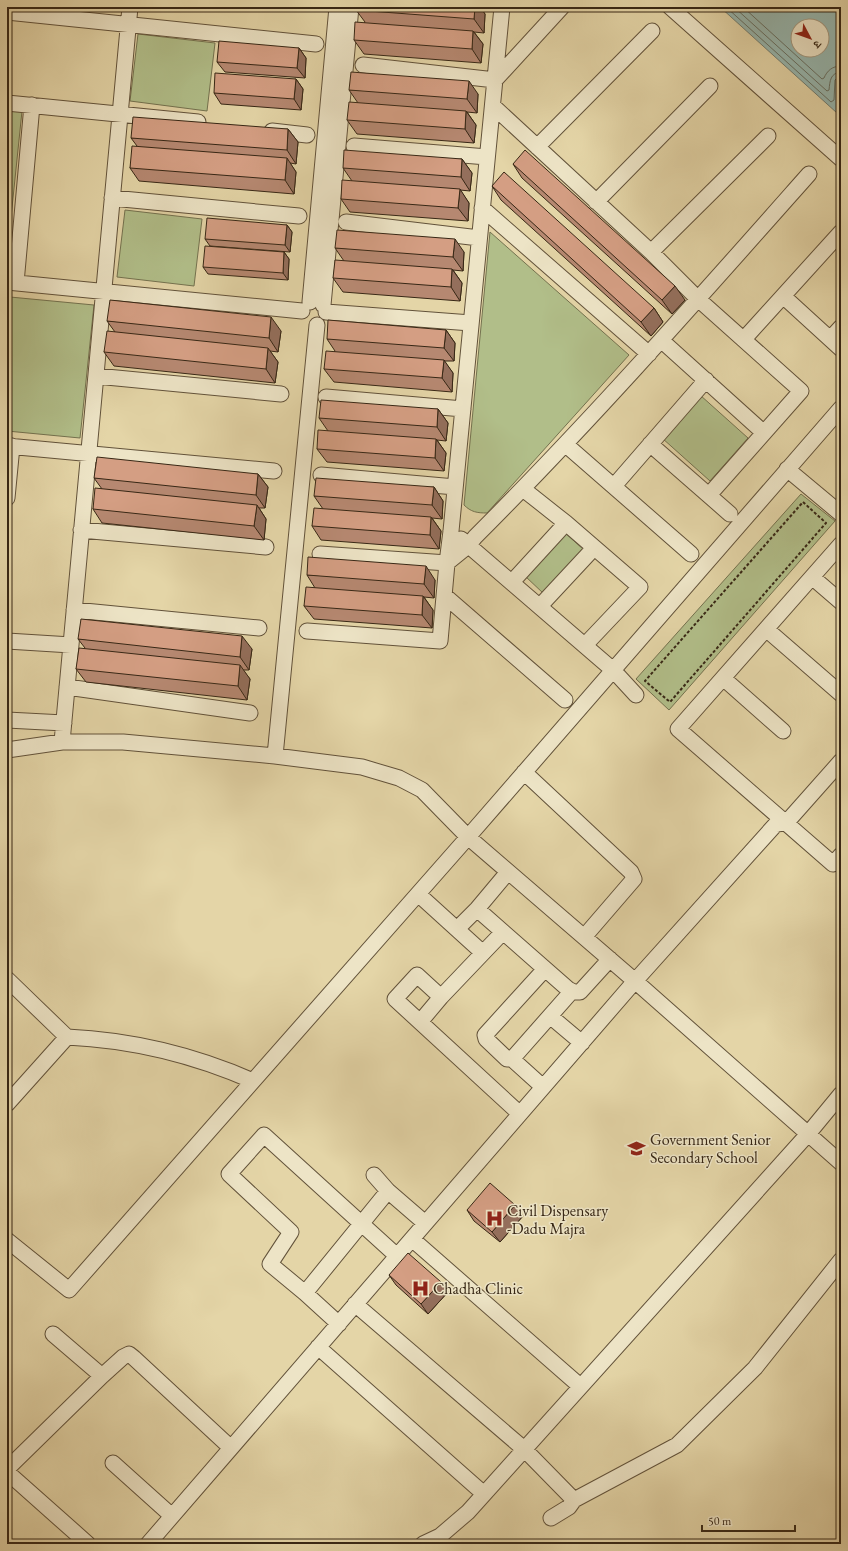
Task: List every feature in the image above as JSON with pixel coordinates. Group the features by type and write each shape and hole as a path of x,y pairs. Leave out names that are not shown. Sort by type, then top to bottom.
{"street":[{"path":"62,742 130,7"},
{"path":"337,7 315,307 325,318 317,325 308,324 302,316 315,307 351,7"},
{"path":"307,631 440,641 446,563 451,531 502,7"},
{"path":"670,7 841,159"},
{"path":"495,80 552,8"},
{"path":"7,12 40,11 128,24 316,44"},
{"path":"537,147 652,32"},
{"path":"363,65 495,80"},
{"path":"596,202 710,86"},
{"path":"7,103 120,113 213,124"},
{"path":"32,105 11,283 103,292 315,307 471,323"},
{"path":"493,106 651,252 698,299 801,391 709,495"},
{"path":"260,129 307,135"},
{"path":"651,252 768,136"},
{"path":"354,146 487,157"},
{"path":"320,554 446,563 468,546 649,354 809,174"},
{"path":"112,198 299,216"},
{"path":"482,208 649,354"},
{"path":"346,222 479,238"},
{"path":"744,339 841,232"},
{"path":"783,296 841,349"},
{"path":"275,756 317,325"},
{"path":"830,339 841,327"},
{"path":"661,340 764,433"},
{"path":"96,376 281,394"},
{"path":"614,486 706,380"},
{"path":"326,397 462,409"},
{"path":"7,1240 69,1290 468,837 841,408"},
{"path":"565,444 691,554"},
{"path":"650,444 730,514"},
{"path":"7,498 9,446 88,452 274,471"},
{"path":"787,469 841,514"},
{"path":"321,475 455,487"},
{"path":"523,489 566,523 640,587 585,645"},
{"path":"512,582 566,523"},
{"path":"81,530 266,547"},
{"path":"451,531 585,645 613,670 636,695"},
{"path":"841,544 678,730 833,864 841,855"},
{"path":"540,606 594,548"},
{"path":"812,577 841,602"},
{"path":"444,596 565,700"},
{"path":"74,610 259,628"},
{"path":"766,629 841,694"},
{"path":"7,641 71,645"},
{"path":"723,678 783,731"},
{"path":"67,687 250,713"},
{"path":"7,720 64,723"},
{"path":"7,750 62,742 123,742 275,756 362,767 399,778 422,790 468,837 610,959 841,1163"},
{"path":"148,1544 635,981 776,824 786,823 841,761"},
{"path":"524,772 630,872 634,879 584,937"},
{"path":"457,929 477,909 508,872"},
{"path":"418,894 483,953"},
{"path":"477,909 572,991 580,992 610,959"},
{"path":"420,1022 440,997 504,932"},
{"path":"543,1087 512,1059 507,1059 486,1039 484,1035 545,969"},
{"path":"440,997 417,975 395,999 520,1114"},
{"path":"7,979 67,1037 100,1039 166,1051 232,1072 253,1081"},
{"path":"512,1059 572,991"},
{"path":"550,1016 582,1043"},
{"path":"7,1104 67,1037"},
{"path":"423,1544 440,1536 468,1512 808,1134 839,1102"},
{"path":"339,1324 270,1264 291,1232 229,1174 264,1135 397,1256"},
{"path":"374,1175 388,1191 425,1223"},
{"path":"305,1293 388,1191"},
{"path":"412,1239 580,1386"},
{"path":"551,1518 569,1507 574,1500 677,1445 755,1368 841,1260"},
{"path":"355,1304 524,1449 574,1500"},
{"path":"53,1334 102,1376"},
{"path":"318,1347 484,1494"},
{"path":"88,1544 7,1471 123,1357 129,1354 134,1358 231,1448"},
{"path":"113,1463 172,1516"}],"path":[{"path":"803,502 826,523 670,702 645,681 803,502"}],"green space":[{"path":"138,34 215,43 207,111 130,101"},
{"path":"7,110 22,111 7,256"},
{"path":"125,210 202,219 194,286 117,277"},
{"path":"490,232 629,355 487,513 483,513 472,511 464,505"},
{"path":"10,297 94,305 80,438 7,431 7,322"},
{"path":"700,395 748,438 710,481 662,438"},
{"path":"801,494 835,521 669,710 636,679"},
{"path":"564,532 584,550 544,594 525,576"}],"water":[{"path":"720,7 841,7 841,47 837,113"}],"building":[{"path":"356,7 475,7 474,19 356,10"},
{"path":"355,22 473,31 472,49 354,40"},
{"path":"219,41 299,48 297,68 217,62"},
{"path":"351,72 469,81 467,99 349,90"},
{"path":"215,73 296,79 294,99 214,93"},
{"path":"349,102 466,111 465,129 347,120"},
{"path":"133,117 288,129 287,150 131,138"},
{"path":"132,146 287,158 285,180 130,168"},
{"path":"344,150 462,159 461,177 343,168"},
{"path":"525,150 675,286 662,300 513,164"},
{"path":"504,172 654,308 641,322 492,186"},
{"path":"342,180 460,189 458,208 341,199"},
{"path":"207,218 287,225 285,245 205,239"},
{"path":"337,230 455,239 453,257 335,248"},
{"path":"205,246 284,252 283,273 203,267"},
{"path":"335,260 452,269 451,287 333,278"},
{"path":"110,300 271,317 269,338 107,321"},
{"path":"328,320 446,330 444,348 327,339"},
{"path":"107,331 268,348 266,369 104,352"},
{"path":"326,351 444,360 442,378 324,369"},
{"path":"321,400 438,409 437,427 319,418"},
{"path":"318,430 436,439 435,458 317,449"},
{"path":"97,457 258,474 256,495 94,478"},
{"path":"316,478 434,487 432,505 314,496"},
{"path":"95,488 257,505 254,526 93,509"},
{"path":"314,508 431,517 430,535 312,526"},
{"path":"308,557 426,566 424,584 307,575"},
{"path":"306,587 423,596 422,615 304,606"},
{"path":"81,619 242,636 240,657 78,639"},
{"path":"79,648 240,665 238,686 76,669"},
{"path":"490,1183 515,1205 492,1232 467,1210"},
{"path":"408,1253 441,1282 421,1304 389,1275"}],"place":[{"name":"Government Senior Secondary School","path":"637,1148"},
{"name":"Civil Dispensary -Dadu Majra","path":"494,1219"},
{"name":"Chadha Clinic","path":"420,1288"}]}
